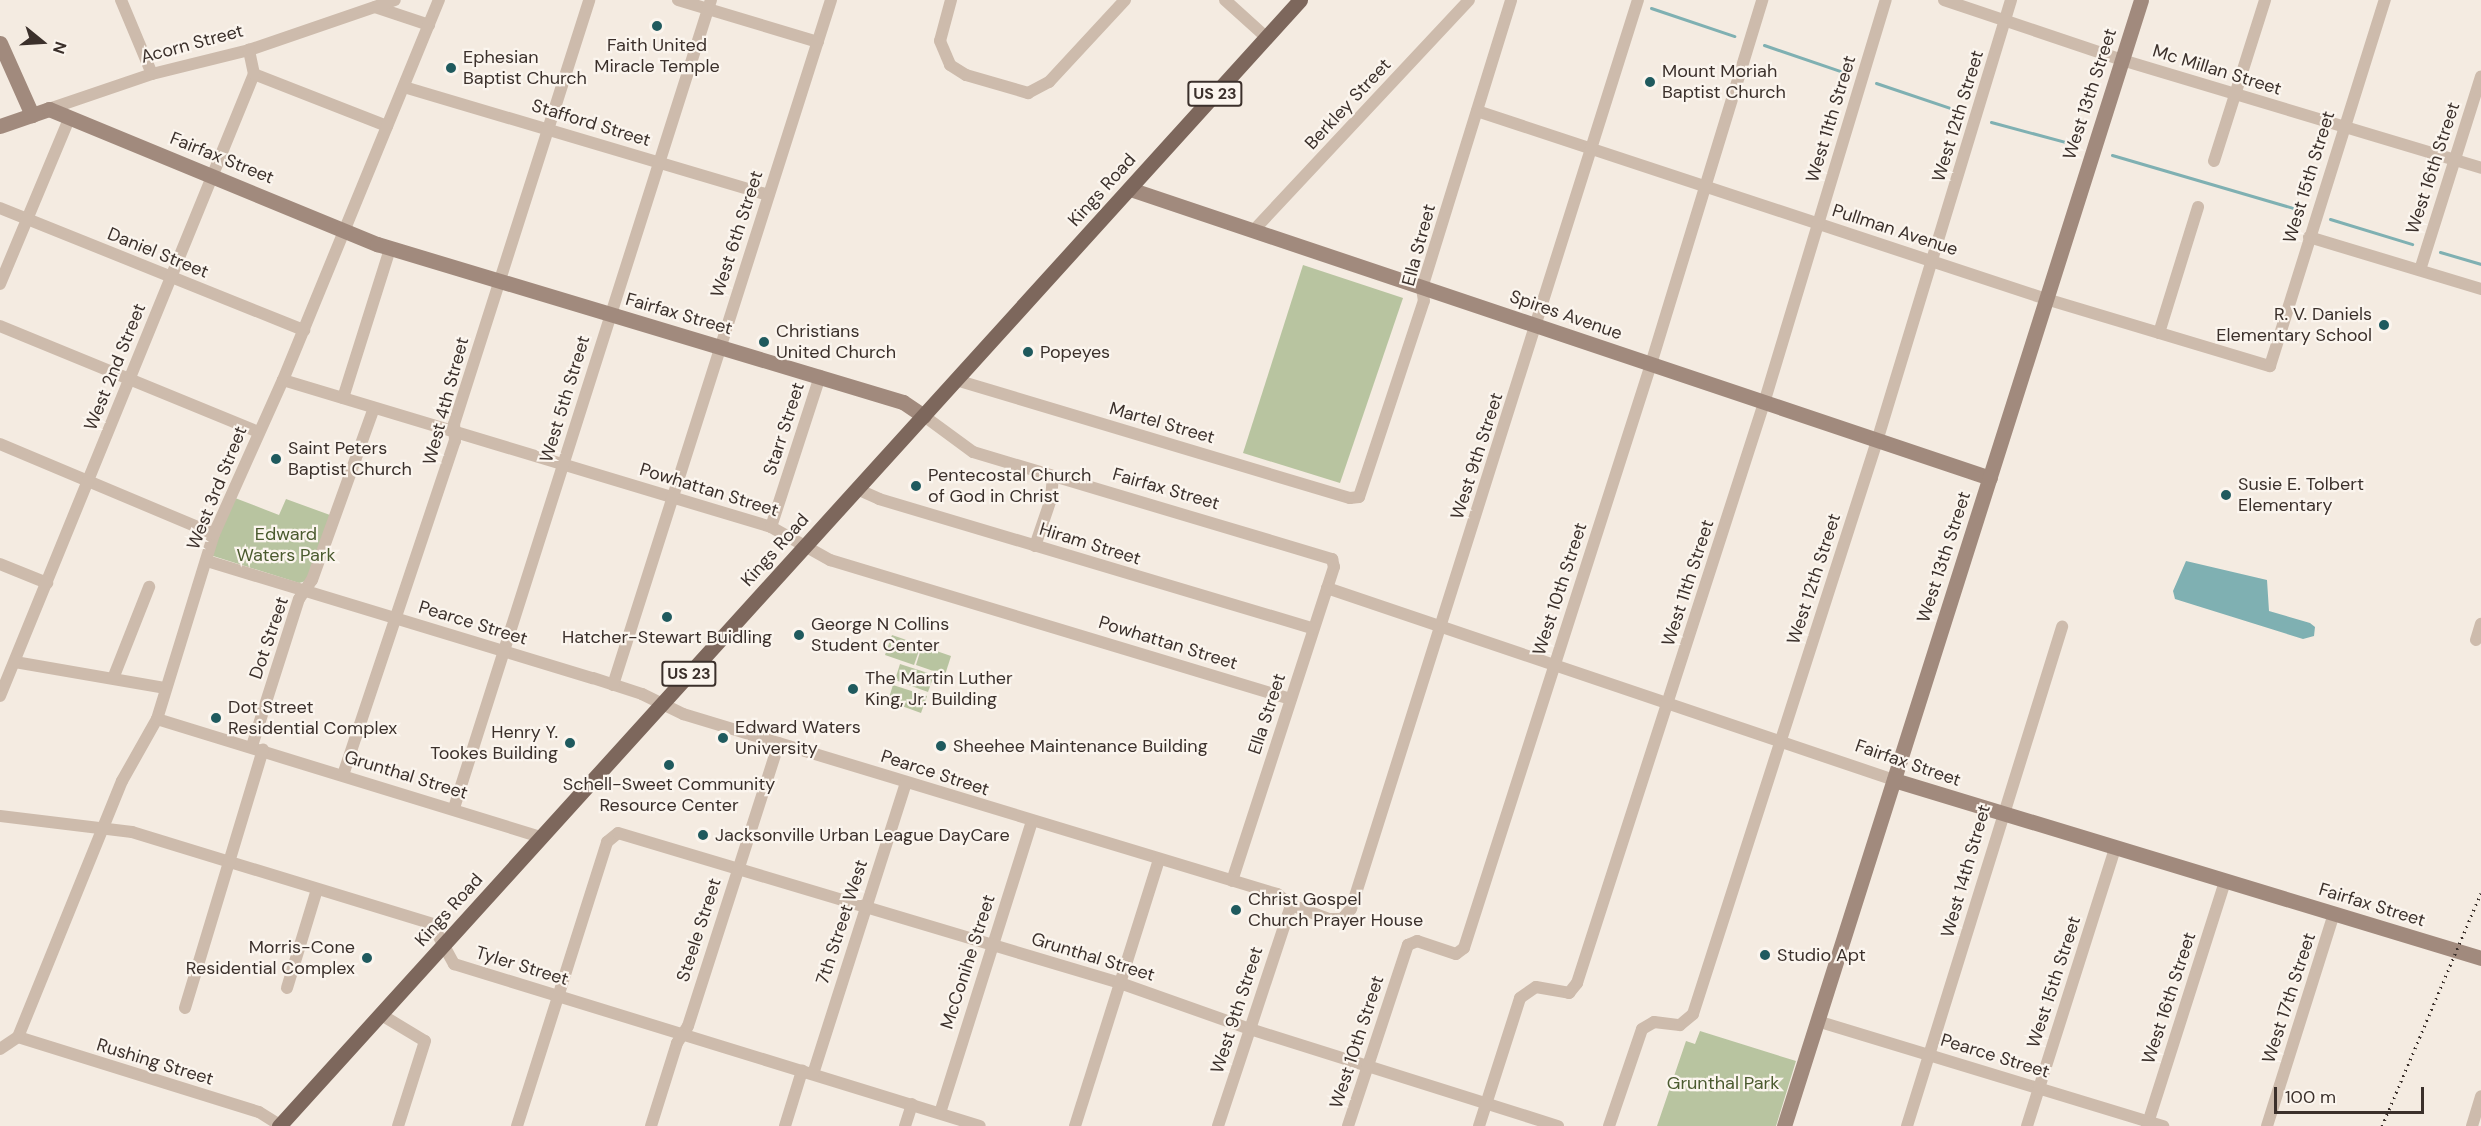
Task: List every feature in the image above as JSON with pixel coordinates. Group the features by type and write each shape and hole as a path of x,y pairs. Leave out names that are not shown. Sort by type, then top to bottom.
{"main road":[{"name":"Kings Road","path":"280,1126 1300,0"}],"street":[{"path":"121,0 152,74"},
{"name":"Acorn Street","path":"0,126 152,74 249,50 395,0"},
{"name":"West 3rd Street","path":"18,1037 122,781 157,719 214,534 283,380 439,0"},
{"name":"West 4th Street","path":"344,775 455,441 454,432 589,0"},
{"path":"678,0 709,4 818,42"},
{"name":"West 6th Street","path":"613,685 831,0"},
{"path":"951,0 941,31 944,58 966,75 1018,92 1035,92 1049,82 1125,0"},
{"path":"1225,0 1266,37"},
{"name":"Berkley Street","path":"1253,231 1469,0"},
{"name":"Ella Street","path":"1359,497 1424,301 1422,288 1511,0"},
{"name":"West 9th Street","path":"1342,919 1351,909 1537,326 1638,0"},
{"name":"West 10th Street","path":"1348,1126 1408,945 1417,941 1452,954 1464,948 1651,364 1762,0"},
{"name":"West 11th Street","path":"1479,1126 1524,993 1536,987 1569,993 1577,983 1764,403 1886,0"},
{"name":"Mc Millan Street","path":"1944,0 2122,60 2481,168"},
{"name":"West 12th Street","path":"1609,1126 1642,1029 1654,1022 1680,1025 1693,1014 1877,441 2011,0"},
{"name":"West 13th Street","path":"1784,1126 2141,0"},
{"path":"2214,161 2265,0"},
{"name":"West 15th Street","path":"2270,366 2385,0"},
{"name":"West 5th Street","path":"454,808 709,4"},
{"path":"375,7 429,25"},
{"path":"0,43 32,115"},
{"path":"249,50 255,74 387,126"},
{"name":"West 2nd Street","path":"0,696 255,74"},
{"name":"West 16th Street","path":"2420,270 2481,76"},
{"name":"Stafford Street","path":"404,87 549,128 768,195"},
{"name":"Fairfax Street","path":"49,109 390,249 903,402 973,452 1332,559"},
{"name":"Pullman Avenue","path":"1477,111 2046,299 2270,366"},
{"path":"0,284 70,117"},
{"name":"Spires Avenue","path":"1130,189 1990,478"},
{"path":"2159,333 2198,207"},
{"name":"Daniel Street","path":"0,208 304,330"},
{"path":"2309,237 2481,288"},
{"path":"343,398 390,249"},
{"path":"0,326 259,432"},
{"name":"Starr Street","path":"771,527 820,376"},
{"name":"Powhattan Street","path":"283,380 771,527 788,533 805,547 830,560 1290,699"},
{"name":"Martel Street","path":"956,380 1350,498 1359,497"},
{"name":"Dot Street","path":"185,1008 231,862 258,748 299,599 312,580 374,408"},
{"path":"0,444 214,534"},
{"path":"1035,546 1051,499 1053,477"},
{"name":"Hiram Street","path":"857,489 1035,546 1313,628"},
{"name":"Ella Street","path":"1232,881 1334,567 1332,559"},
{"name":"Pearce Street","path":"207,561 504,650 613,685 683,714 1032,822 1277,894 1291,905 1329,919 1342,919"},
{"path":"0,564 47,583"},
{"path":"114,676 149,586"},
{"name":"Fairfax Street","path":"1327,588 1894,780 2481,958"},
{"path":"2476,640 2481,624"},
{"name":"West 14th Street","path":"1907,1126 2005,814 2005,804 2062,627"},
{"path":"15,662 114,676 166,688"},
{"name":"Grunthal Street","path":"157,719 454,808 541,837"},
{"name":"Steele Street","path":"651,1126 779,742"},
{"name":"7th Street West","path":"785,1126 807,1072 906,782"},
{"name":"Tyler Street","path":"0,816 132,832 432,924 454,964 980,1126"},
{"name":"McConihe Street","path":"940,1113 1032,822"},
{"name":"Grunthal Street","path":"558,996 607,842 614,834 623,833 1120,983 1250,1029 1558,1126"},
{"name":"West 15th Street","path":"2027,1126 2115,848"},
{"path":"1075,1126 1159,860"},
{"name":"West 16th Street","path":"2147,1124 2225,881"},
{"path":"287,988 317,889"},
{"name":"West 9th Street","path":"1218,1126 1291,905"},
{"name":"West 17th Street","path":"2267,1126 2334,914"},
{"path":"517,1126 558,996"},
{"path":"380,1014 425,1041 398,1126"},
{"name":"Pearce Street","path":"1817,1021 2147,1124 2163,1126"},
{"path":"0,1049 18,1037"},
{"name":"Rushing Street","path":"18,1037 259,1112 280,1126"},
{"path":"2472,1126 2481,1096"},
{"path":"905,1126 912,1104"}],"green space":[{"path":"1303,265 1403,298 1340,483 1243,453"},
{"name":"Edward Waters Park","path":"235,498 279,515 286,499 330,515 306,581 299,583 210,555"},
{"path":"892,635 921,645 914,665 885,655"},
{"path":"922,646 951,656 945,675 916,665"},
{"path":"900,664 934,675 928,692 895,680"},
{"path":"893,685 927,696 921,713 888,701"},
{"name":"Grunthal Park","path":"1700,1031 1796,1061 1776,1126 1657,1126 1686,1041 1695,1044"}],"water":[{"path":"2186,561 2267,580 2269,611 2310,623 2315,627 2314,636 2303,639 2175,599 2173,591"}],"waterway":[{"path":"1651,8 1734,36"},
{"path":"1764,45 1846,73"},
{"path":"1876,83 1959,111"},
{"path":"1991,122 2076,145"},
{"path":"2112,155 2303,211"},
{"path":"2330,219 2412,244"},
{"path":"2440,252 2481,264"}],"railway":[{"path":"2382,1126 2481,893"}],"place":[{"name":"Faith United Miracle Temple","path":"657,26"},
{"name":"Ephesian Baptist Church","path":"451,68"},
{"name":"Mount Moriah Baptist Church","path":"1650,82"},
{"name":"R. V. Daniels Elementary School","path":"2384,325"},
{"name":"Christians United Church","path":"764,342"},
{"name":"Popeyes","path":"1028,352"},
{"name":"Saint Peters Baptist Church","path":"276,459"},
{"name":"Pentecostal Church of God in Christ","path":"916,486"},
{"name":"Susie E. Tolbert Elementary","path":"2226,495"},
{"name":"Hatcher-Stewart Buidling","path":"667,617"},
{"name":"George N Collins Student Center","path":"799,635"},
{"name":"The Martin Luther King, Jr. Building","path":"853,689"},
{"name":"Dot Street Residential Complex","path":"216,718"},
{"name":"Edward Waters University","path":"723,738"},
{"name":"Henry Y. Tookes Building","path":"570,743"},
{"name":"Sheehee Maintenance Building","path":"941,746"},
{"name":"Schell-Sweet Community Resource Center","path":"669,765"},
{"name":"Jacksonville Urban League DayCare","path":"703,835"},
{"name":"Christ Gospel Church Prayer House","path":"1236,910"},
{"name":"Studio Apt","path":"1765,955"},
{"name":"Morris-Cone Residential Complex","path":"367,958"}]}
